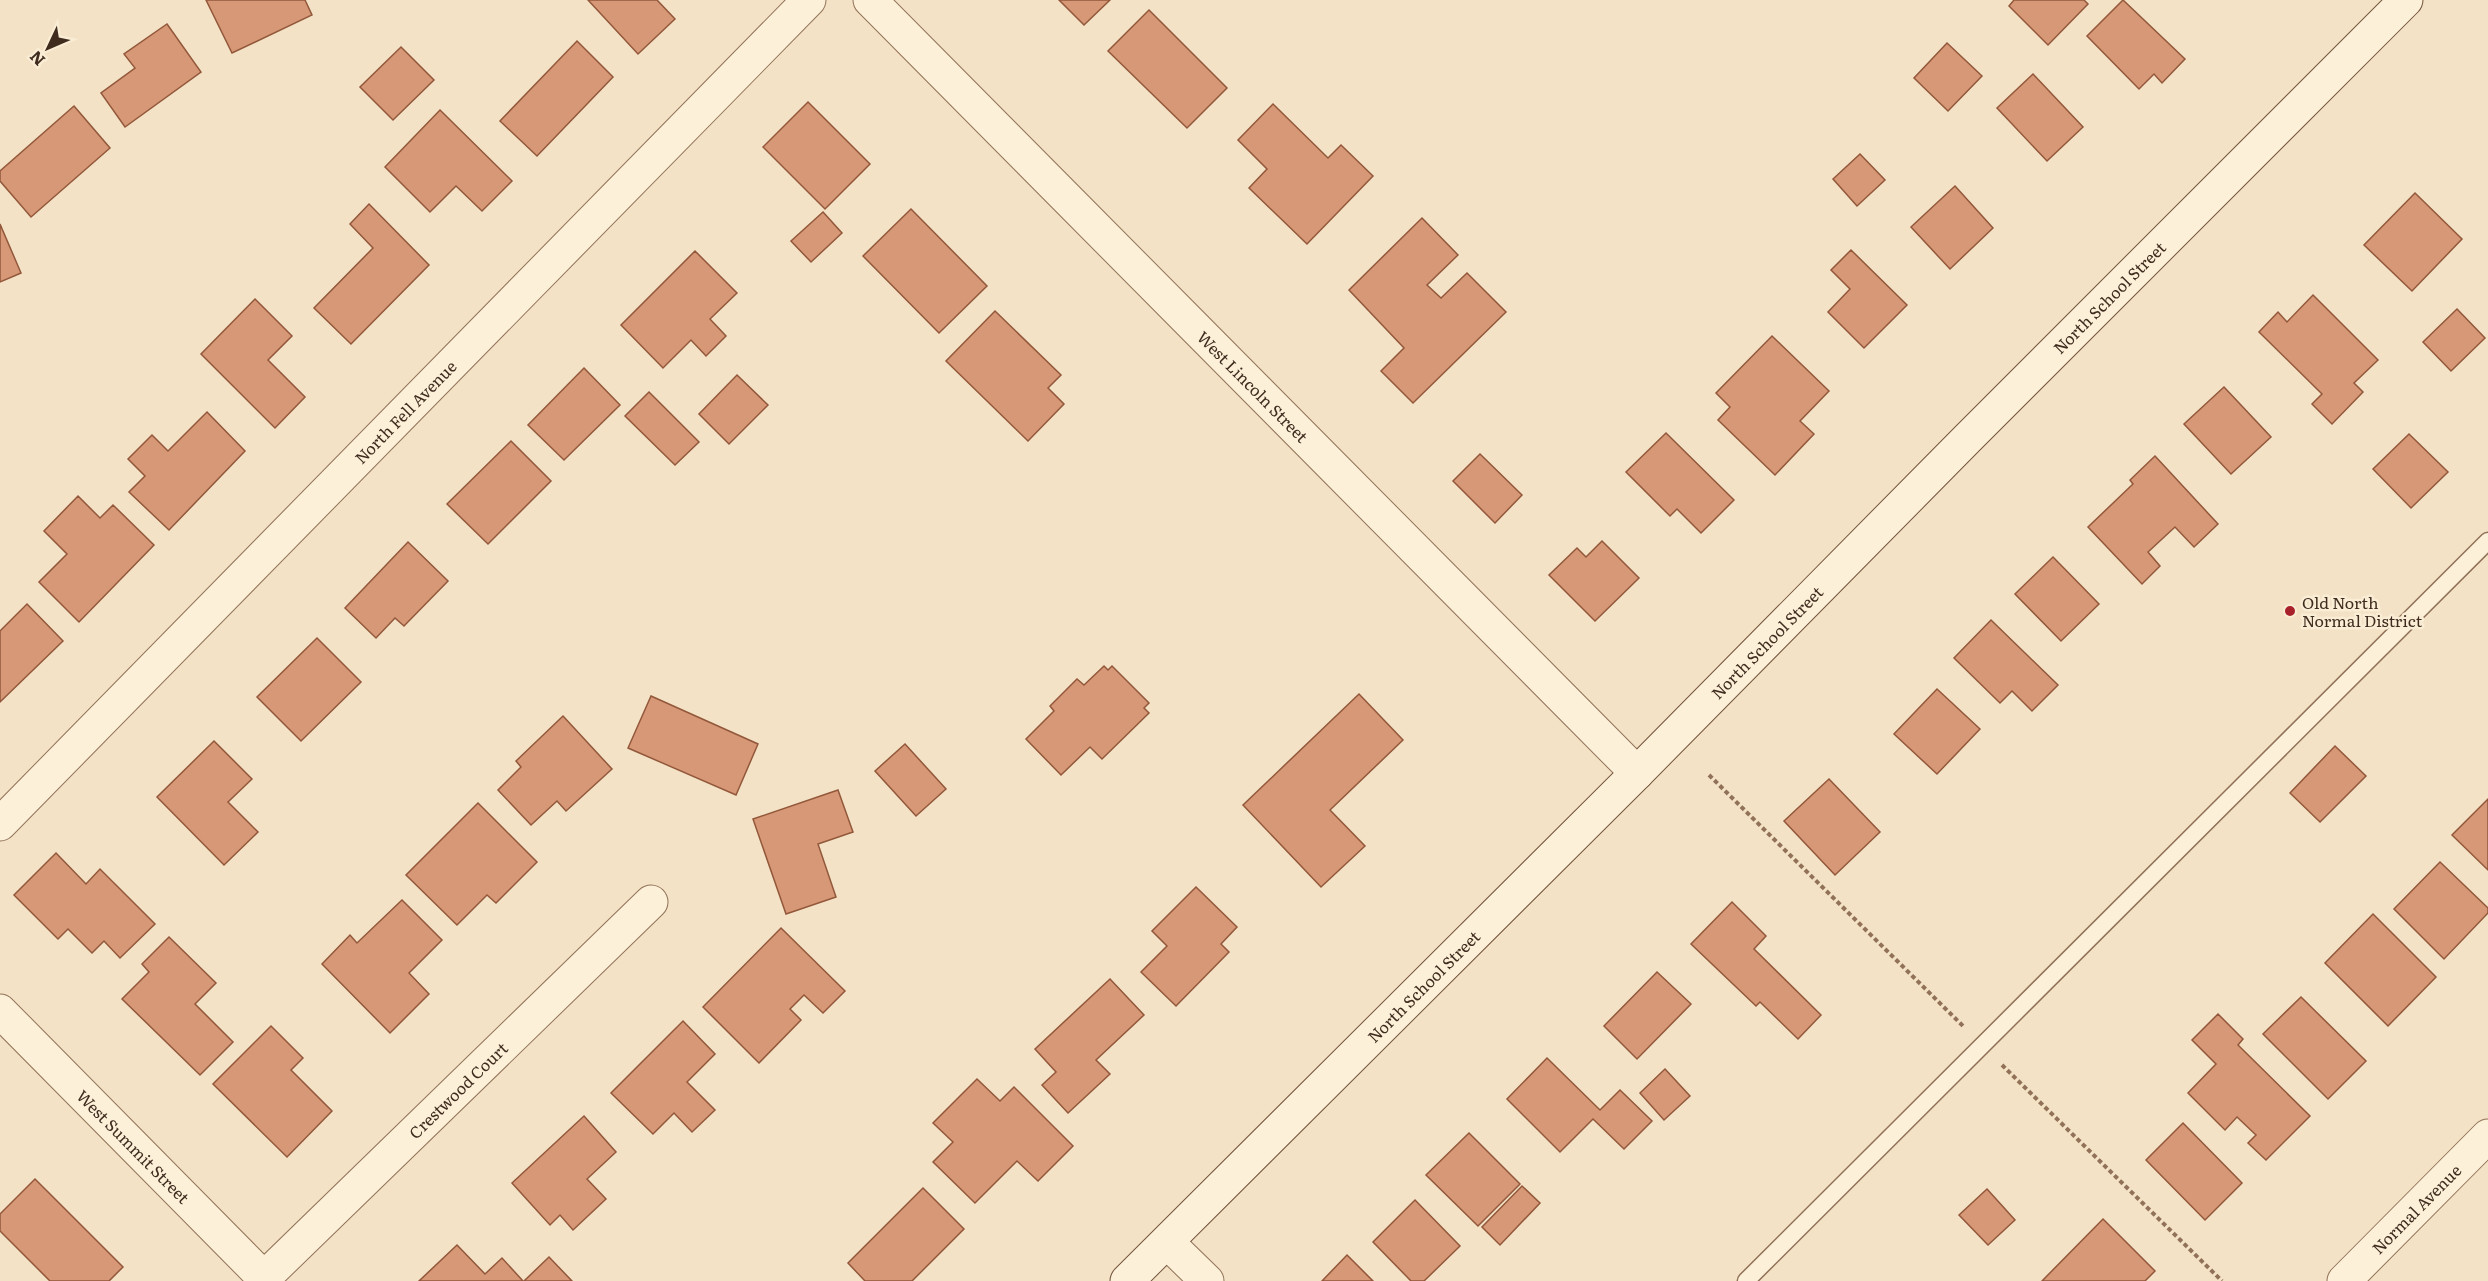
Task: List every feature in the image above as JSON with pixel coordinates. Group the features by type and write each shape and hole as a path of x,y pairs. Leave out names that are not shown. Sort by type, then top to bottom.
{"street":[{"name":"North Fell Avenue","path":"0,824 809,0"},
{"name":"West Lincoln Street","path":"870,0 1637,773"},
{"name":"North School Street","path":"1127,1281 1637,773 2406,0"},
{"name":"Crestwood Court","path":"266,1280 651,902"},
{"name":"West Summit Street","path":"0,1011 266,1280"},
{"name":"Normal Avenue","path":"2344,1281 2488,1136"},
{"path":"1167,1242 1208,1281"}],"lane":[{"path":"1746,1281 2488,541"}],"building":[{"path":"206,0 305,0 312,15 232,53"},
{"path":"588,0 657,0 675,19 638,54"},
{"path":"1059,0 1110,0 1084,25"},
{"path":"2014,0 2084,0 2088,4 2048,45 2009,6"},
{"path":"2123,0 2185,59 2162,83 2154,74 2139,89 2087,36"},
{"path":"1149,10 1227,88 1187,128 1108,51"},
{"path":"167,24 201,72 125,127 101,93 135,68 124,54"},
{"path":"577,41 613,77 537,156 500,121"},
{"path":"1947,43 1982,76 1948,111 1914,78"},
{"path":"401,47 434,80 393,120 360,87"},
{"path":"2033,74 2083,127 2047,161 1997,108"},
{"path":"808,102 870,164 825,209 763,147"},
{"path":"1273,104 1328,158 1341,145 1373,176 1307,244 1249,188 1267,169 1238,140"},
{"path":"74,106 110,148 31,217 0,181 0,171"},
{"path":"440,110 512,181 482,211 456,186 430,212 385,167"},
{"path":"1860,154 1885,180 1857,206 1833,179"},
{"path":"1955,186 1993,228 1950,269 1911,227"},
{"path":"2415,193 2462,239 2412,291 2364,245"},
{"path":"369,204 429,265 351,344 314,308 373,248 350,224"},
{"path":"911,209 987,286 939,333 863,256"},
{"path":"823,212 842,233 811,262 791,241"},
{"path":"1422,218 1458,255 1427,285 1441,298 1467,273 1506,312 1413,403 1381,371 1404,348 1349,290"},
{"path":"0,224 21,273 0,282"},
{"path":"1851,250 1907,305 1864,348 1828,312 1850,289 1831,270"},
{"path":"695,251 737,293 710,319 726,336 706,356 691,340 663,368 621,325"},
{"path":"2313,295 2378,360 2354,383 2363,392 2332,424 2312,404 2322,394 2259,332 2278,312 2287,322"},
{"path":"255,299 292,336 268,360 305,397 275,428 201,354"},
{"path":"2457,309 2485,338 2451,371 2423,342"},
{"path":"995,311 1061,375 1048,388 1064,404 1028,441 946,361"},
{"path":"1772,336 1829,391 1800,421 1814,434 1775,475 1718,420 1730,407 1716,393"},
{"path":"584,368 620,405 564,460 528,425"},
{"path":"737,375 768,405 729,444 699,414"},
{"path":"2224,387 2271,437 2231,474 2184,424"},
{"path":"649,392 699,442 675,465 625,416"},
{"path":"207,412 245,451 169,530 129,492 145,476 128,459 152,435 168,451"},
{"path":"1666,433 1734,500 1701,533 1677,509 1670,516 1626,472"},
{"path":"2409,434 2448,472 2411,508 2373,469"},
{"path":"511,441 551,481 488,544 447,504"},
{"path":"1480,454 1522,495 1495,523 1453,481"},
{"path":"2155,456 2218,524 2194,547 2175,527 2148,552 2160,566 2142,584 2088,527 2133,484 2130,480"},
{"path":"78,496 100,518 113,505 154,545 79,622 39,582 67,554 44,531"},
{"path":"1602,541 1639,578 1595,621 1549,575 1577,548 1586,557"},
{"path":"408,542 448,581 404,626 395,618 376,638 345,608"},
{"path":"2053,557 2099,604 2061,641 2015,594"},
{"path":"27,604 63,641 0,702 0,631"},
{"path":"1991,620 2058,685 2032,711 2012,691 2000,703 1954,658"},
{"path":"317,638 361,682 301,741 257,697"},
{"path":"1104,666 1108,670 1112,666 1149,703 1144,708 1149,713 1102,759 1090,747 1061,775 1026,739 1054,711 1050,706 1077,679 1084,685"},
{"path":"1937,689 1980,729 1937,774 1894,734"},
{"path":"1359,694 1403,740 1330,810 1365,846 1321,887 1243,805"},
{"path":"651,696 758,744 736,795 628,748"},
{"path":"563,716 612,769 566,811 557,801 531,825 498,790 521,767 516,761"},
{"path":"214,741 252,779 228,802 258,832 224,865 157,797"},
{"path":"905,744 946,789 916,816 875,771"},
{"path":"2335,746 2366,776 2320,822 2290,793"},
{"path":"1829,779 1880,832 1835,875 1784,821"},
{"path":"838,790 853,832 818,844 836,897 786,914 753,819"},
{"path":"2488,799 2488,870 2452,835"},
{"path":"478,803 537,862 496,903 487,895 457,925 406,875"},
{"path":"56,853 86,884 100,869 155,924 120,958 104,941 92,953 68,929 58,939 14,895"},
{"path":"2440,862 2488,908 2488,913 2444,959 2394,909"},
{"path":"1196,887 1237,927 1221,944 1229,952 1176,1006 1141,972 1167,946 1152,931"},
{"path":"402,900 442,940 409,973 429,994 390,1033 322,964 350,935 357,943"},
{"path":"1732,902 1766,936 1754,949 1821,1015 1798,1039 1760,1002 1756,1006 1691,944"},
{"path":"2373,914 2436,977 2388,1026 2325,963"},
{"path":"781,928 845,991 823,1013 804,995 790,1009 801,1020 759,1063 703,1007"},
{"path":"169,937 216,983 195,1004 233,1042 200,1075 122,999 149,972 142,964"},
{"path":"1657,972 1691,1004 1637,1059 1604,1026"},
{"path":"1110,979 1144,1015 1096,1060 1110,1074 1068,1113 1042,1085 1056,1072 1035,1049"},
{"path":"2301,997 2366,1061 2328,1099 2263,1034"},
{"path":"2218,1014 2243,1039 2238,1045 2310,1116 2266,1160 2248,1143 2256,1135 2237,1117 2225,1130 2188,1093 2216,1064 2192,1040"},
{"path":"683,1021 715,1054 687,1082 715,1110 692,1132 674,1113 653,1134 611,1093"},
{"path":"271,1026 303,1058 291,1070 332,1111 287,1157 213,1084"},
{"path":"1547,1058 1600,1110 1620,1090 1652,1121 1624,1149 1593,1119 1560,1152 1507,1099"},
{"path":"1665,1069 1690,1096 1664,1120 1640,1093"},
{"path":"977,1079 1000,1101 1014,1087 1073,1146 1038,1181 1017,1161 975,1203 933,1162 953,1142 933,1123"},
{"path":"584,1116 616,1152 587,1179 606,1199 573,1230 560,1215 550,1225 512,1183"},
{"path":"2183,1123 2242,1183 2205,1220 2146,1160"},
{"path":"1469,1133 1520,1184 1478,1226 1426,1175"},
{"path":"35,1179 123,1267 109,1281 50,1281 0,1231 0,1214"},
{"path":"1522,1186 1540,1203 1500,1245 1482,1227"},
{"path":"923,1188 964,1229 912,1281 865,1281 848,1263"},
{"path":"1987,1189 2015,1220 1988,1245 1959,1215"},
{"path":"1415,1200 1460,1246 1424,1281 1411,1281 1373,1242"},
{"path":"2103,1219 2155,1271 2145,1281 2042,1281"},
{"path":"457,1245 485,1274 502,1258 523,1281 419,1281"},
{"path":"1347,1255 1373,1281 1322,1281"},
{"path":"549,1257 572,1281 524,1281"}],"place":[{"name":"Old North Normal District","path":"2290,611"}]}
